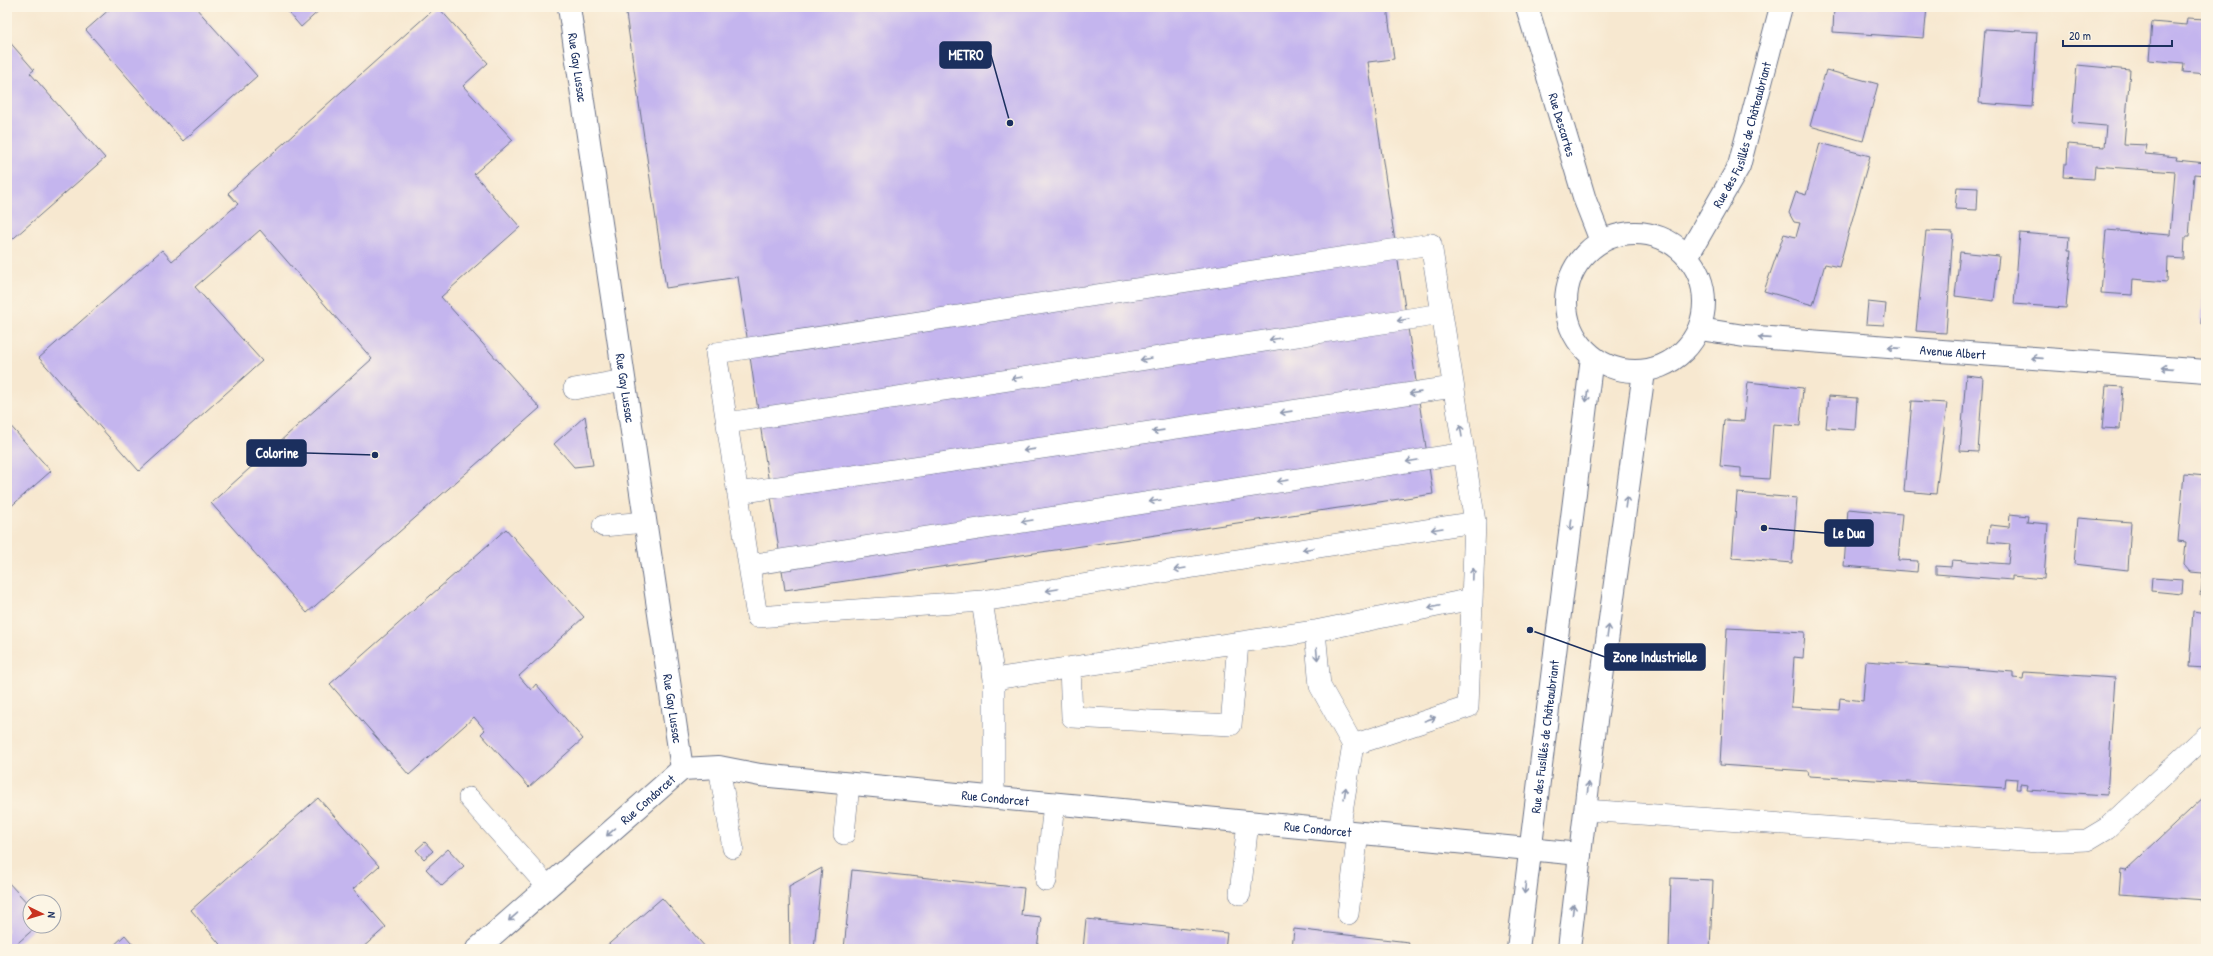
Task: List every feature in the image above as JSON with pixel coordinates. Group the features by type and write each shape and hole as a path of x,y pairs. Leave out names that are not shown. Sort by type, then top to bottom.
{"street":[{"name":"Rue Gay Lussac","path":"568,7 682,769"},
{"name":"Rue Descartes","path":"1527,7 1585,200 1601,241"},
{"name":"Rue des Fusillés de Châteaubriant","path":"1688,255 1739,166 1781,7"},
{"path":"1631,232 1662,237 1688,255 1701,278 1705,303 1700,329 1678,358 1644,372 1617,370 1592,358 1571,331 1565,297 1576,264 1601,241 1631,232"},
{"name":"Avenue Albert","path":"1700,329 1744,336 2206,371"},
{"name":"Rue des Fusillés de Châteaubriant","path":"1518,949 1592,358"},
{"path":"1569,949 1585,810 1644,372"},
{"name":"Rue Condorcet","path":"477,949 682,769 719,767 760,775 849,784 1580,854"}],"lane":[{"path":"1352,745 1468,706 1475,522 1431,244 716,353 757,617 982,601 1475,522"},
{"path":"727,423 1442,314"},
{"path":"574,389 624,380"},
{"path":"738,493 1454,387"},
{"path":"749,565 1464,453"},
{"path":"603,526 645,522"},
{"path":"994,679 1315,631 1472,599"},
{"path":"982,601 994,679 994,798"},
{"path":"1315,631 1320,686 1352,745 1348,832 1348,914"},
{"path":"1070,668 1072,717 1231,725 1238,643"},
{"path":"1585,810 2038,842 2087,840 2107,828 2206,736"},
{"path":"719,767 733,848"},
{"path":"844,834 849,784"},
{"path":"469,798 548,887"},
{"path":"1046,881 1054,804"},
{"path":"1240,894 1248,822"}],"building":[{"path":"112,7 195,7 257,76 183,141 86,30"},
{"path":"284,7 323,7 301,27"},
{"path":"436,7 438,7 488,63 463,86 513,140 474,174 520,227 441,297 540,408 307,613 211,503 372,359 260,230 195,287 262,361 139,471 39,358 162,250 172,261 238,204 228,193"},
{"path":"625,7 1387,7 1394,59 1368,62 1433,494 785,590 738,277 666,288"},
{"path":"1834,7 1927,7 1924,38 1833,32"},
{"path":"2187,18 2206,19 2206,74 2183,72 2184,63 2149,60 2152,22 2186,25"},
{"path":"1985,29 2037,32 2032,107 1979,103"},
{"path":"7,39 34,70 30,73 105,158 7,244"},
{"path":"2077,65 2130,70 2124,144 2147,145 2145,154 2177,157 2176,160 2206,163 2206,175 2194,174 2189,237 2185,237 2184,259 2168,258 2167,282 2133,279 2132,295 2101,293 2106,230 2170,235 2175,172 2095,166 2094,179 2063,177 2064,164 2067,164 2068,144 2104,147 2106,126 2072,123"},
{"path":"1826,70 1878,84 1863,141 1810,126"},
{"path":"1820,143 1870,156 1839,267 1825,264 1813,305 1764,291 1784,234 1796,237 1800,223 1794,222 1789,213 1796,192 1806,195"},
{"path":"1957,187 1978,188 1977,210 1955,209"},
{"path":"1926,231 1953,232 1946,333 1916,331"},
{"path":"2020,233 2069,237 2068,251 2071,251 2066,308 2014,304"},
{"path":"1960,252 1999,256 1994,301 1955,296"},
{"path":"2205,274 2206,324 2201,324"},
{"path":"1868,302 1886,304 1884,325 1866,324"},
{"path":"1966,375 1983,377 1978,452 1960,451"},
{"path":"1748,382 1803,388 1800,426 1773,424 1769,479 1741,477 1741,468 1720,466 1724,420 1744,421"},
{"path":"2106,386 2123,387 2120,429 2102,428"},
{"path":"1829,396 1857,398 1855,430 1826,428"},
{"path":"1912,401 1947,403 1936,494 1904,491"},
{"path":"585,416 593,465 574,467 554,444"},
{"path":"7,422 51,471 7,510"},
{"path":"2184,474 2206,476 2206,596 2201,596 2203,573 2190,572 2184,565 2186,542 2178,541"},
{"path":"1737,493 1797,498 1792,563 1732,558"},
{"path":"1848,509 1902,514 1898,560 1918,561 1917,572 1844,566"},
{"path":"2010,514 2028,516 2027,522 2048,524 2044,579 2012,576 2012,580 1936,574 1936,566 1951,567 1952,560 2008,564 2010,544 1988,542 1990,525 2009,527"},
{"path":"2078,518 2131,522 2128,570 2074,564"},
{"path":"506,529 584,617 519,676 531,690 536,684 583,739 529,787 481,734 485,730 474,717 409,775 330,684"},
{"path":"2152,578 2183,580 2182,594 2151,591"},
{"path":"2193,611 2206,613 2206,668 2189,667"},
{"path":"1727,628 1805,632 1803,658 1794,657 1791,707 1839,710 1840,698 1863,701 1866,661 2013,672 2013,678 2023,679 2024,672 2115,678 2107,795 2027,790 2028,785 2020,784 2020,789 2016,789 2017,779 2006,778 2005,788 1809,776 1808,771 1720,765"},
{"path":"2206,795 2206,900 2119,894 2121,869 2126,870"},
{"path":"318,798 379,866 353,889 386,927 361,949 291,949 289,946 286,949 224,949 191,910"},
{"path":"425,842 433,851 424,859 416,850"},
{"path":"448,849 464,866 442,886 426,869"},
{"path":"822,868 814,949 790,949 789,886"},
{"path":"852,870 1024,888 1021,915 1041,917 1037,949 844,949"},
{"path":"1671,878 1713,880 1710,949 1669,949"},
{"path":"7,881 22,897 22,934 28,934 11,949 7,949"},
{"path":"662,898 707,949 603,949"},
{"path":"1086,919 1227,933 1225,949 1083,949"},
{"path":"1294,929 1409,942 1408,949 1292,949"},
{"path":"125,935 137,949 110,949"}],"place":[{"name":"METRO","path":"1010,123"},
{"name":"Colorine","path":"375,455"},
{"name":"Le Dua","path":"1764,528"},
{"name":"Zone Industrielle","path":"1530,630"}]}
